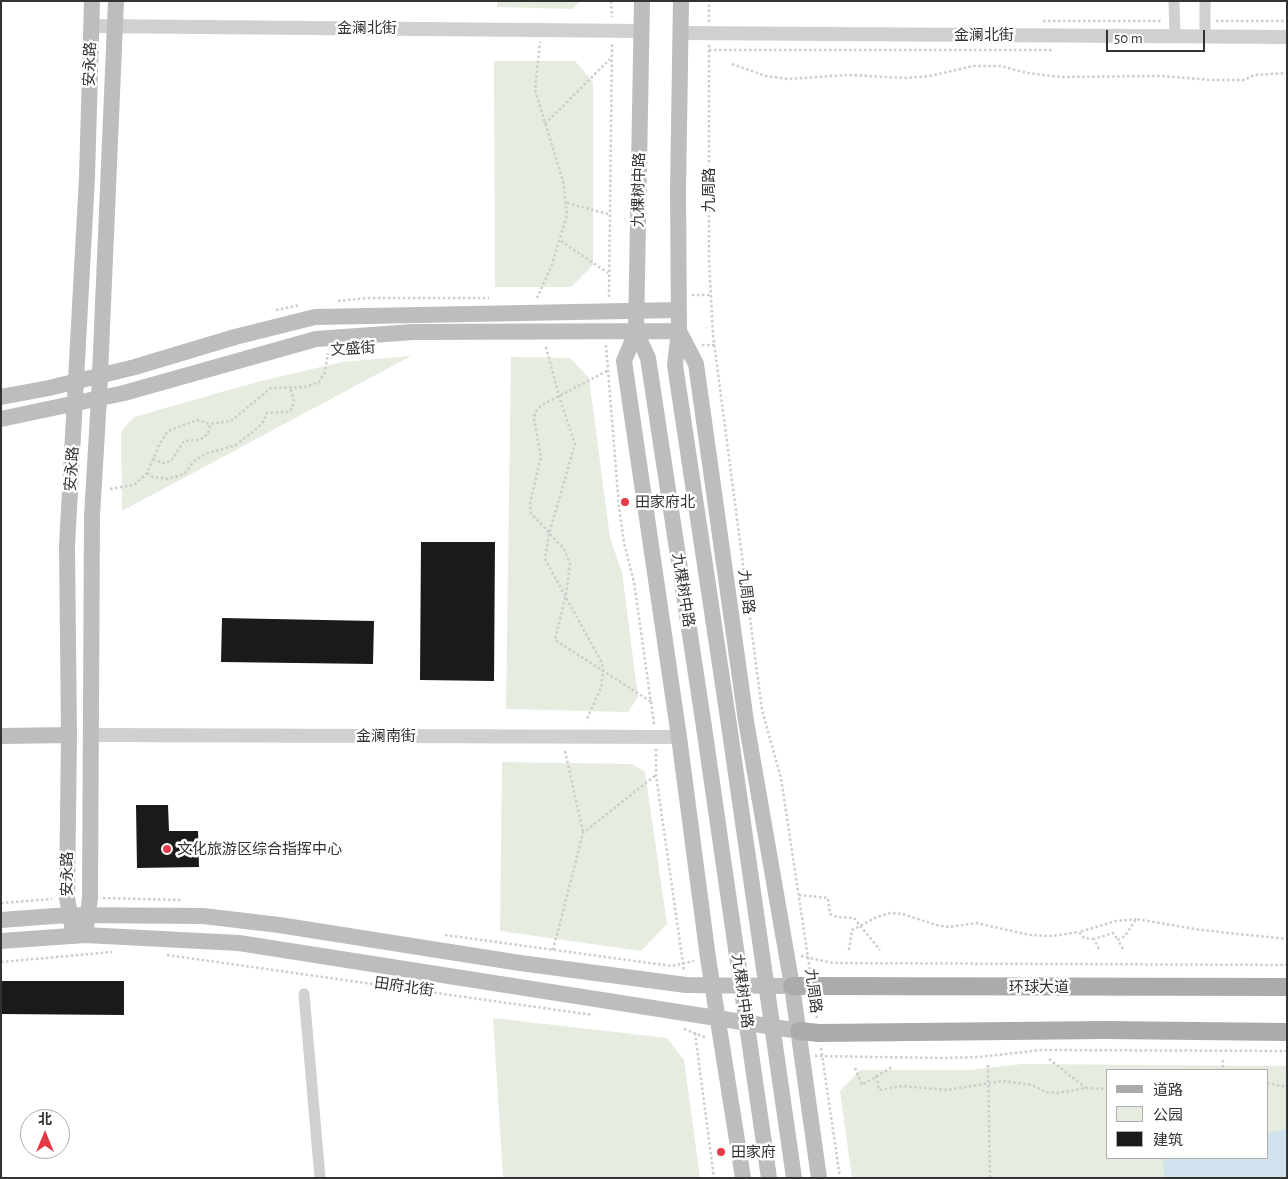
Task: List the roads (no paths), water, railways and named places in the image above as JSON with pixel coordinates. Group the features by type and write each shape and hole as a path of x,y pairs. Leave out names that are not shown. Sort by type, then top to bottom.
{"main road":[{"name":"安永路","path":"80,936 68,915 67,898 69,736 67,546 76,405 92,1"},
{"name":"安永路","path":"80,936 88,915 90,898 92,516 116,1"},
{"name":"九棵树中路","path":"642,1 636,332 648,358 704,727 769,1178"},
{"name":"九棵树中路","path":"681,1 678,310 683,338 675,365 794,1178"},
{"path":"1,397 134,367 235,337 315,317 678,310"},
{"name":"文盛街","path":"1,419 76,405 316,339 413,332 636,332 683,338"},
{"path":"636,332 628,347 624,361 679,737 712,986 743,1178"},
{"path":"683,338 696,364 744,711 784,952 792,986 819,1178"},
{"path":"1,736 69,736"},
{"path":"1,920 68,915 165,914 241,920 520,963 686,984 712,986 792,986"},
{"name":"田府北街","path":"1,941 80,936 201,940 276,948 798,1031"},
{"name":"环球大道","path":"792,986 812,988 1287,987"},
{"path":"798,1031 819,1033 1096,1030 1287,1032"}],"street":[{"path":"1174,1 1175,36"},
{"path":"1204,1 1205,36"},
{"name":"金澜北街","path":"92,26 641,31"},
{"name":"金澜北街","path":"681,33 1287,37"},
{"name":"金澜南街","path":"92,735 679,737"},
{"path":"304,994 320,1178"}],"water":[{"path":"1287,1129 1287,1178 1164,1178 1163,1159 1268,1159 1268,1133"}],"place":[{"name":"田家府北","path":"625,502"},
{"name":"文化旅游区综合指挥中心","path":"167,849"},
{"name":"田家府","path":"721,1152"}]}
